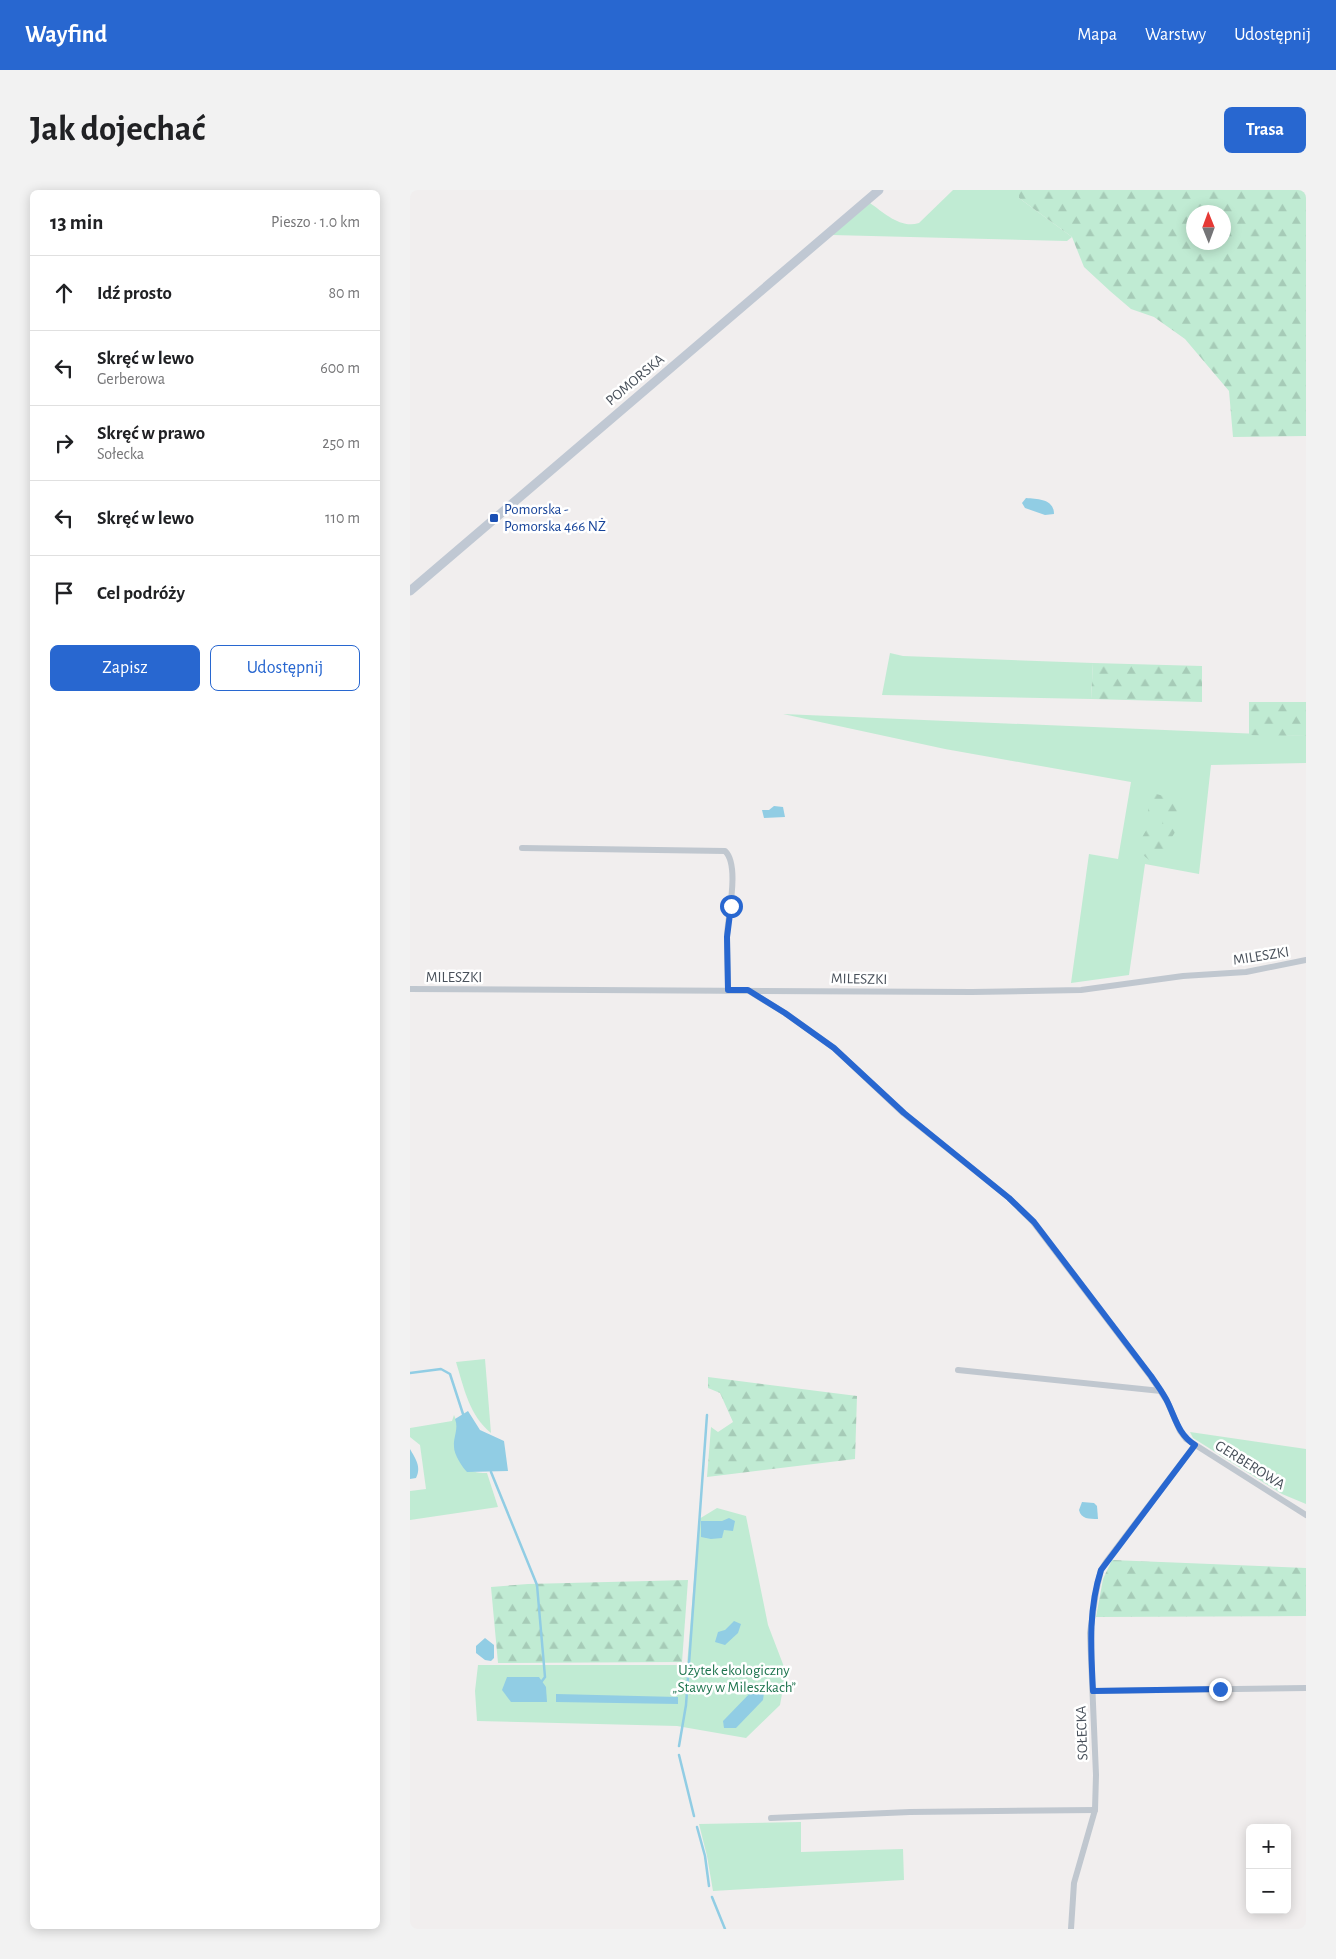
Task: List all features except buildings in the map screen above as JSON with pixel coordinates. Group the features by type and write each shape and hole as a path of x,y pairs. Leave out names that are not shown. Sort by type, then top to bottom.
{"street":[{"name":"POMORSKA","path":"410,591 879,190"},
{"path":"522,848 725,851 732,865 727,937 728,990"},
{"name":"MILESZKI","path":"410,989 972,992 1081,990 1183,976 1246,972 1306,960"},
{"name":"GERBEROWA","path":"748,990 785,1013 834,1048 904,1113 1015,1204 1034,1222 1161,1391 1186,1440 1306,1515"},
{"path":"958,1370 1161,1391"},
{"name":"SOŁECKA","path":"1071,1929 1074,1883 1095,1810 1090,1633 1101,1570 1195,1445"},
{"path":"1093,1691 1306,1688"},
{"path":"771,1818 910,1812 1095,1810"}],"green space":[{"path":"953,190 1019,190 1019,198 1072,237 1067,241 832,235 870,203 899,222 906,224 919,223"},
{"path":"1019,190 1306,190 1306,436 1233,437 1229,391 1185,339 1154,317 1131,309 1084,267 1072,237 1019,198"},
{"path":"890,653 903,656 1093,663 1091,699 882,695"},
{"path":"1093,663 1202,666 1202,702 1091,699"},
{"path":"1249,702 1306,702 1306,736 1249,735"},
{"path":"783,714 1306,736 1306,763 1211,765 1199,874 1145,864 1129,975 1071,983 1089,854 1118,859 1131,782 945,749"},
{"path":"1153,793 1167,797 1182,797 1177,829 1167,845 1167,867 1146,858 1140,848 1143,836 1148,828 1160,833 1164,815 1152,817 1148,814 1148,798"},
{"path":"485,1359 491,1433 477,1418 472,1409 456,1362"},
{"path":"708,1377 857,1396 855,1459 707,1477 711,1427 718,1432 733,1422 720,1393 708,1388"},
{"path":"454,1415 461,1462 465,1468 474,1472 487,1473 498,1507 410,1520 410,1491 426,1489 420,1445 410,1437 410,1428 452,1421"},
{"path":"1190,1432 1306,1449 1306,1504 1282,1494 1193,1438"},
{"name":"Użytek ekologiczny „Stawy w Mileszkach”","path":"717,1508 746,1516 768,1625 786,1672 780,1705 746,1738 677,1726 477,1721 475,1691 478,1665 687,1665 699,1519"},
{"path":"1112,1560 1306,1568 1306,1616 1096,1617 1103,1579"},
{"path":"688,1580 682,1662 498,1663 491,1587 528,1584"},
{"path":"801,1822 801,1852 903,1849 904,1880 713,1891 699,1824"}],"water":[{"path":"1026,498 1048,503 1051,505 1054,514 1045,515 1025,508 1022,503"},
{"path":"774,806 783,807 785,817 764,818 762,810 769,810"},
{"path":"468,1411 480,1430 504,1441 508,1471 467,1472 461,1464 454,1450 455,1419"},
{"path":"410,1449 417,1463 418,1474 416,1478 410,1479"},
{"path":"1082,1502 1094,1503 1097,1506 1098,1519 1089,1519 1080,1513 1079,1510"},
{"path":"729,1518 735,1521 733,1531 724,1530 722,1538 711,1539 701,1537 701,1521 722,1521"},
{"path":"734,1621 741,1624 738,1633 725,1645 715,1642 718,1632 725,1630"},
{"path":"485,1638 494,1645 494,1658 491,1661 485,1660 476,1653 476,1646"},
{"path":"507,1677 539,1677 546,1687 547,1702 511,1702 502,1690"},
{"path":"760,1687 764,1693 763,1700 736,1728 724,1728 723,1721 754,1689"},
{"path":"556,1694 678,1697 678,1704 556,1702"}],"waterway":[{"path":"410,1373 441,1369 450,1374 463,1414"},
{"path":"679,1746 686,1705 707,1415"},
{"path":"491,1472 537,1585 545,1677 542,1681"},
{"path":"679,1755 694,1816"},
{"path":"697,1827 705,1856 709,1886"},
{"path":"712,1897 725,1929"}],"place":[{"name":"Pomorska - Pomorska 466 NŻ","path":"494,518"}],"route":[{"path":"731,906 727,937 728,990 748,990 785,1013 834,1048 904,1113 1009,1198 1034,1222 1151,1376 1167,1401 1180,1431 1186,1440 1195,1445 1101,1570 1090,1633 1093,1691 1220,1689"}]}
